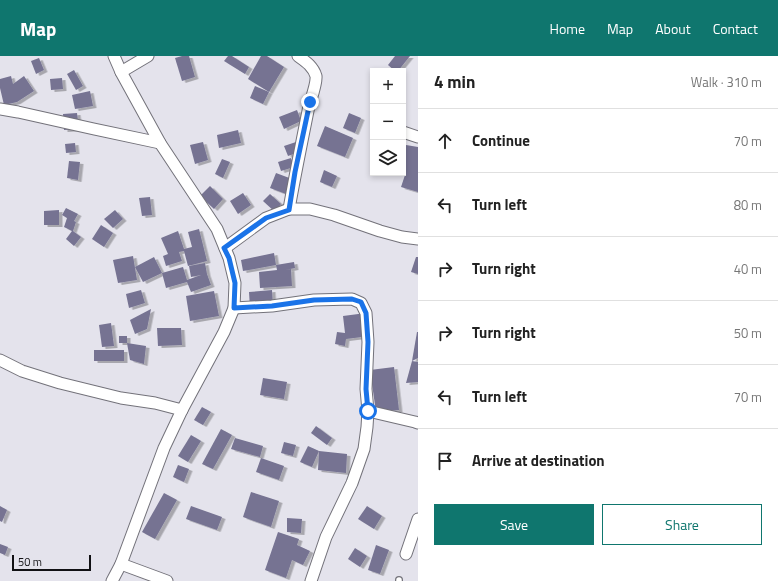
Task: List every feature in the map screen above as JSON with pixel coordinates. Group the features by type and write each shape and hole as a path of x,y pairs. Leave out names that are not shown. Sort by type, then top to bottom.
{"street":[{"path":"112,581 121,564 164,448 182,410 224,332 234,308 235,283 229,258 217,229 160,143 121,72 114,56"},
{"path":"121,72 148,56"},
{"path":"289,210 295,172 316,77 309,64 298,56"},
{"path":"0,109 160,143"},
{"path":"406,133 418,137"},
{"path":"224,248 266,218 289,210 310,209 334,215 380,231 402,237 418,239"},
{"path":"234,308 272,306 314,300 352,299 361,302 366,313 368,328 366,389 368,427 364,449 352,483 326,537 311,581"},
{"path":"0,360 22,371 60,383 121,398 154,403 182,410"},
{"path":"368,411 418,424"},
{"path":"406,554 418,519"},
{"path":"121,564 167,581"}],"building":[{"path":"189,56 195,77 182,81 175,58"},
{"path":"228,56 232,56 249,67 245,74 224,61"},
{"path":"261,56 267,56 284,67 269,92 248,79"},
{"path":"395,56 410,56 400,68 392,68 388,65"},
{"path":"39,58 44,70 36,74 31,61"},
{"path":"74,70 83,86 76,90 67,74"},
{"path":"11,76 13,84 24,76 34,91 17,102 4,105 0,88 0,79"},
{"path":"62,78 63,89 51,90 50,79"},
{"path":"255,86 269,92 263,104 250,98"},
{"path":"90,91 93,106 75,109 72,95"},
{"path":"297,110 301,121 284,129 279,117"},
{"path":"77,113 79,129 64,130 63,114"},
{"path":"349,113 361,118 355,133 343,128"},
{"path":"325,126 353,138 345,157 317,146"},
{"path":"238,130 241,143 219,148 217,135"},
{"path":"299,141 302,151 288,156 284,146"},
{"path":"203,142 208,160 195,164 190,145"},
{"path":"75,143 76,152 66,153 65,144"},
{"path":"406,145 418,147 418,192 401,187 405,176 406,176"},
{"path":"291,158 294,167 281,171 278,162"},
{"path":"222,159 230,162 223,178 215,174"},
{"path":"69,161 80,162 78,180 67,178"},
{"path":"324,170 337,176 332,187 320,182"},
{"path":"276,173 292,179 286,194 270,188"},
{"path":"210,186 223,199 214,209 200,196"},
{"path":"243,193 251,205 238,214 230,201"},
{"path":"270,194 281,204 275,212 263,201"},
{"path":"150,197 152,215 142,216 139,198"},
{"path":"66,208 78,214 74,221 76,222 73,231 81,237 74,246 66,239 72,231 64,227 67,218 62,215"},
{"path":"59,210 59,225 44,225 44,211"},
{"path":"115,210 123,219 113,228 104,219"},
{"path":"101,225 113,233 104,247 92,239"},
{"path":"199,229 207,261 188,266 184,251 179,252 182,261 166,266 163,256 168,254 161,238 178,231 184,249 192,247 188,232"},
{"path":"274,253 276,265 243,271 241,260"},
{"path":"133,256 137,280 118,283 113,260"},
{"path":"154,257 162,273 143,282 135,267"},
{"path":"416,257 418,257 418,274 411,272"},
{"path":"294,262 295,268 285,270 291,269 292,286 260,288 259,272 277,270 276,265"},
{"path":"205,263 211,285 191,292 187,282 166,288 162,273 183,267 187,280 201,275 191,277 189,266"},
{"path":"141,290 145,303 129,308 126,294"},
{"path":"272,290 273,306 250,308 249,292"},
{"path":"214,291 219,316 190,321 186,296"},
{"path":"151,309 147,329 135,334 130,320"},
{"path":"366,313 370,336 346,339 345,346 335,344 337,332 345,333 343,316"},
{"path":"111,323 114,346 102,347 99,325"},
{"path":"157,328 181,328 182,345 158,346"},
{"path":"417,332 418,358 412,361"},
{"path":"119,336 127,336 127,343 119,343"},
{"path":"127,343 146,346 144,364 130,360"},
{"path":"94,350 124,350 124,361 94,361"},
{"path":"412,361 418,362 418,382 406,383"},
{"path":"394,367 399,410 376,412 370,370"},
{"path":"263,378 287,382 284,399 260,395"},
{"path":"202,407 211,412 203,425 194,420"},
{"path":"316,426 332,438 327,445 311,433"},
{"path":"221,429 232,435 213,469 202,464"},
{"path":"191,435 201,441 188,462 178,456"},
{"path":"235,438 263,446 260,457 231,449"},
{"path":"284,442 296,445 293,456 281,453"},
{"path":"308,446 319,451 312,467 300,462"},
{"path":"319,451 347,454 346,473 318,470"},
{"path":"261,458 284,466 279,480 256,472"},
{"path":"178,465 189,469 184,482 173,477"},
{"path":"251,492 279,501 271,527 243,517"},
{"path":"164,493 177,500 155,539 142,532"},
{"path":"0,506 7,510 2,522 0,521"},
{"path":"191,506 222,517 217,530 186,519"},
{"path":"367,506 382,516 374,529 358,519"},
{"path":"287,518 302,519 301,533 287,532"},
{"path":"278,532 299,539 297,545 310,551 303,565 292,560 286,578 265,570"},
{"path":"0,544 8,547 5,555 0,553"},
{"path":"376,545 389,550 380,574 368,570"},
{"path":"355,548 367,556 360,567 348,559"}],"route":[{"path":"310,102 295,172 289,210 266,218 224,248 229,258 235,283 234,308 272,306 314,300 352,299 361,302 366,313 368,342 366,389 368,411"}]}
